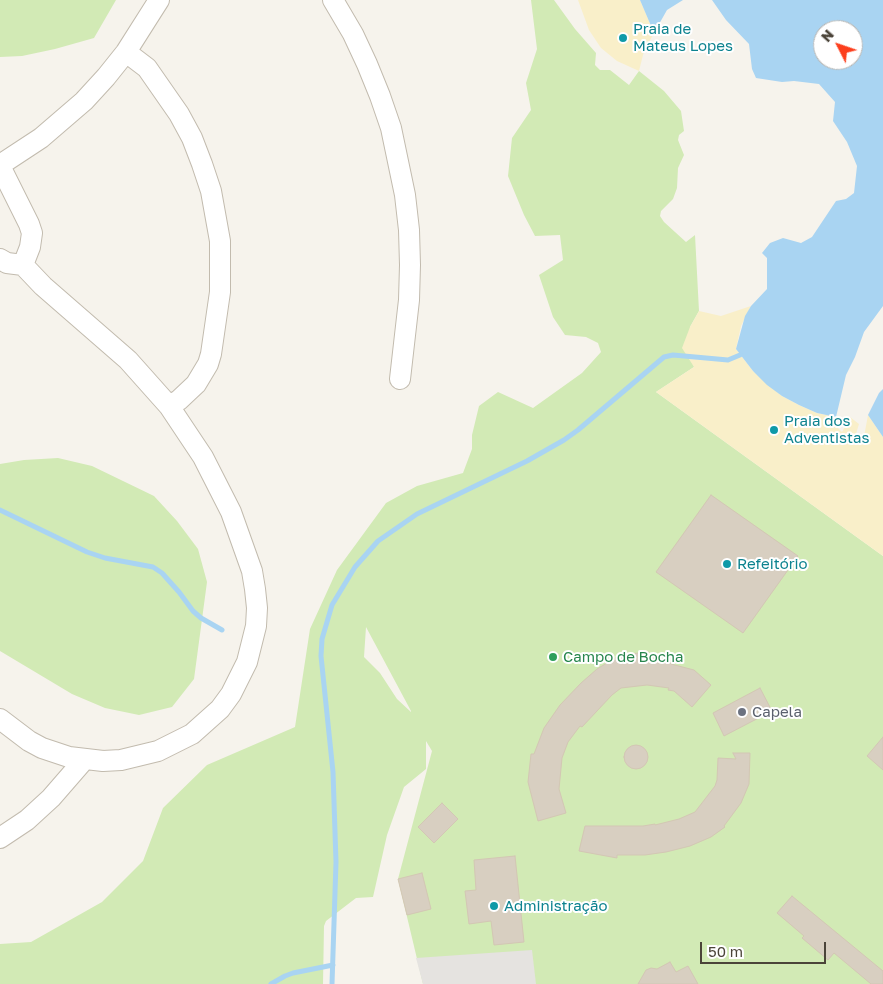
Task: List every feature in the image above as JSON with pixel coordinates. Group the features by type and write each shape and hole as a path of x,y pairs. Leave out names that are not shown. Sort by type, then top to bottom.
{"street":[{"path":"22,265 30,246 32,233 0,166 21,153 60,123 106,78 126,52 159,0"},
{"path":"333,0 368,64 380,96 391,128 405,195 410,265 409,300 400,379"},
{"path":"126,52 147,68 179,114 192,138 210,191 220,241 220,292 208,364 196,384 184,396 169,406"},
{"path":"0,259 7,263 22,265 43,286 128,360 169,406 187,430 214,477 231,512 242,541 255,589 256,626 244,670 231,694 220,709 192,734 158,751 140,757 121,760 84,760 42,748 16,733 0,720"},
{"path":"0,838 27,820 51,798 84,760"}],"green space":[{"path":"0,0 116,0 94,38 22,56 0,57"},
{"path":"531,0 554,0 575,29 596,53 595,65 600,70 610,70 629,85 639,71 664,91 681,111 684,131 679,135 678,140 684,155 678,168 677,188 673,199 661,211 660,216 686,242 695,235 699,311 690,327 694,367 656,392 883,556 883,984 423,984 398,879 432,751 426,741 426,769 404,787 387,835 373,897 356,898 326,921 324,926 323,984 0,984 0,944 31,942 102,902 143,861 163,808 207,765 295,727 310,629 337,570 386,503 417,486 463,473 472,449 472,435 479,406 498,392 533,408 582,373 601,352 598,343 586,337 565,335 553,317 539,275 563,260 560,235 535,236 508,176 512,138 531,110 526,83 537,49","holes":["366,627 411,711 397,699 380,673 364,657"]},
{"path":"58,458 92,466 154,496 177,521 198,549 207,582 194,679 172,707 139,715 105,708 72,694 0,651 0,464 24,460"}],"sand":[{"name":"Praia de Mateus Lopes","path":"578,0 640,0 654,33 644,51 639,71 617,61 601,48 589,30"},
{"name":"Praia dos Adventistas","path":"751,306 741,326 736,349 753,371 782,396 817,413 836,417 838,428 842,432 850,417 859,424 855,437 859,442 863,442 868,415 883,437 883,556 656,392 694,367 682,348 699,311 721,316"}],"shaded area":[{"path":"532,950 536,984 423,984 416,958"}],"water":[{"path":"640,0 683,0 667,10 654,33"},
{"path":"712,0 883,0 883,306 864,332 846,375 836,417 817,413 782,396 753,371 736,349 745,316 751,306 767,289 767,258 762,253 770,243 783,238 801,243 812,237 836,201 846,199 854,193 857,166 847,142 833,121 835,102 819,84 794,81 782,82 756,78 752,69 749,44 726,20"},
{"path":"883,389 883,437 868,415"}],"building":[{"name":"Refeitório","path":"711,495 798,556 743,633 656,572"},
{"path":"648,652 648,658 671,661 671,664 694,670 711,685 692,707 674,691 668,690 669,688 647,685 621,688 612,695 582,727 580,726 568,742 562,758 559,789 566,813 538,821 528,782 531,754 534,754 544,728 560,705 597,669 620,655"},
{"name":"Capela","path":"760,688 772,711 724,736 713,713"},
{"path":"883,737 883,770 867,756"},
{"path":"636,745 645,748 648,757 645,766 636,769 627,766 624,757 627,748"},
{"path":"733,753 750,753 749,784 741,803 725,827 711,837 690,846 666,852 645,855 617,855 617,858 579,851 585,826 655,825 679,819 695,812 715,786 718,758 736,759"},
{"path":"442,803 458,819 434,843 418,827"},
{"name":"Administração","path":"515,856 524,942 494,945 491,921 469,924 465,891 476,890 474,860"},
{"path":"422,873 431,909 407,915 398,879"},
{"path":"792,896 883,971 883,984 871,984 834,953 828,960 802,938 804,936 777,913"},
{"path":"670,962 676,972 688,966 698,984 638,984 646,970 651,968 657,969"}],"waterway":[{"path":"332,984 336,862 333,772 321,656 322,639 332,605 355,567 378,541 417,514 527,461 564,440 664,357 673,355 728,360 740,355"},
{"path":"0,510 87,552 105,558 153,567 162,573 193,611 222,630"},
{"path":"271,984 293,973 333,965"}],"place":[{"name":"Praia de Mateus Lopes","path":"623,38"},
{"name":"Praia dos Adventistas","path":"774,430"},
{"name":"Refeitório","path":"727,564"},
{"name":"Campo de Bocha","path":"553,657"},
{"name":"Capela","path":"742,712"},
{"name":"Administração","path":"494,906"}]}
